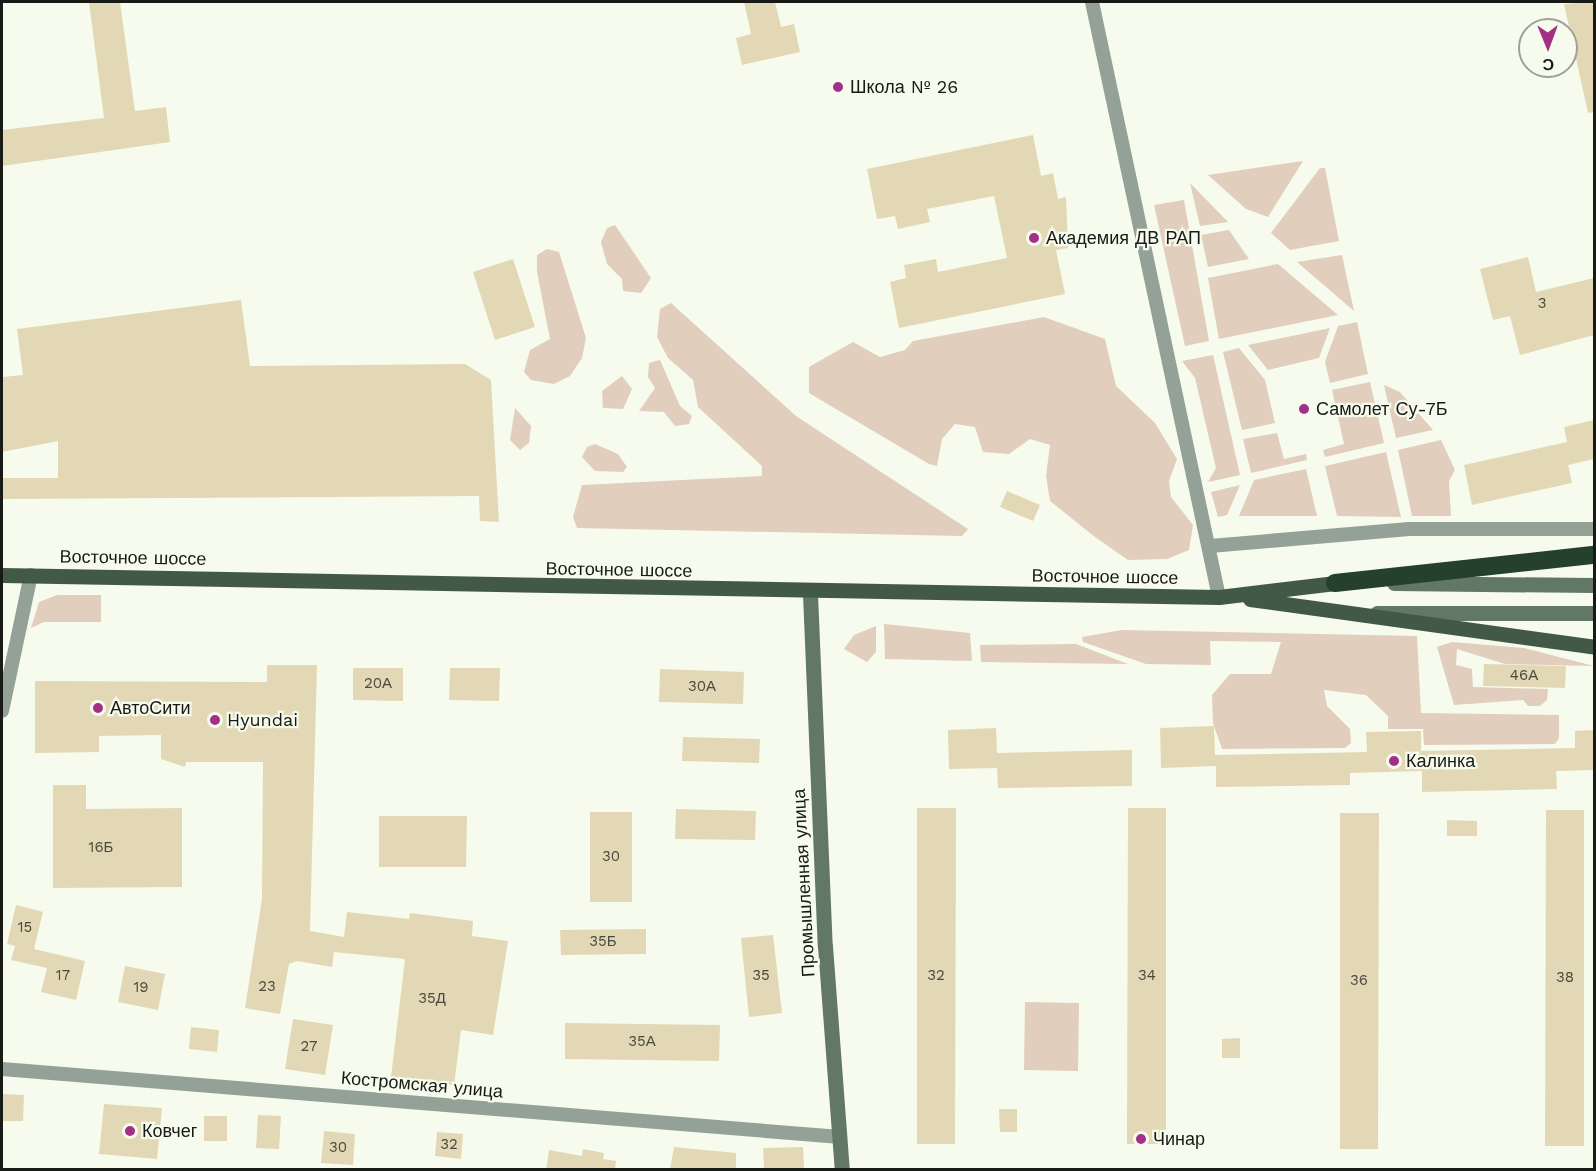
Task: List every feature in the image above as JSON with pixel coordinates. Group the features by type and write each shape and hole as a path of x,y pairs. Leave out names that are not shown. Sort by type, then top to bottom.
{"highway":[{"path":"1335,583 1594,555"}],"main road":[{"name":"Восточное шоссе","path":"2,575 810,594 1236,597"},
{"path":"1236,597 1335,583"},
{"path":"1236,597 1329,614 1594,647"}],"street":[{"path":"1092,2 1210,546 1219,597"},
{"path":"1210,546 1408,529 1594,529"},
{"path":"2,711 31,575"},
{"path":"1335,583 1594,585"},
{"name":"Промышленная улица","path":"810,594 825,946 842,1170"},
{"path":"1329,614 1594,612"},
{"name":"Костромская улица","path":"2,1069 840,1137"}],"shaded area":[{"path":"1303,161 1268,217 1246,209 1208,175"},
{"path":"1320,168 1325,168 1339,241 1290,250 1271,233"},
{"path":"1190,183 1228,222 1200,226"},
{"path":"1184,200 1209,341 1185,346 1154,205"},
{"path":"615,225 651,278 641,293 623,291 622,279 607,264 601,242 607,228"},
{"path":"1229,230 1249,259 1208,267 1201,235"},
{"path":"547,249 559,252 586,338 582,358 570,376 554,384 531,380 524,372 530,350 550,339 537,272 537,255"},
{"path":"1342,255 1354,311 1297,262"},
{"path":"1278,264 1338,315 1219,339 1208,278"},
{"path":"671,303 796,416 968,529 962,536 577,528 573,517 582,485 762,476 762,466 698,407 693,380 668,358 657,337 660,309"},
{"path":"1044,317 1105,339 1116,386 1155,423 1177,459 1169,481 1171,497 1193,525 1189,550 1167,559 1128,560 1095,537 1050,501 1046,476 1050,445 1030,439 1009,454 983,452 975,427 955,424 942,439 937,466 929,464 809,393 809,367 853,342 880,357 905,350 913,341"},
{"path":"1357,322 1368,374 1330,383 1325,362 1338,326"},
{"path":"1330,328 1319,358 1268,370 1248,345"},
{"path":"1239,348 1265,380 1275,423 1242,430 1223,352"},
{"path":"1213,355 1240,475 1208,482 1216,468 1195,378 1182,361"},
{"path":"660,360 680,406 692,416 689,424 675,426 664,412 639,411 655,388 648,377 649,363"},
{"path":"622,376 632,389 623,409 603,408 602,391"},
{"path":"1370,382 1384,443 1325,457 1323,450 1344,444 1332,390"},
{"path":"1384,385 1400,392 1433,430 1396,438"},
{"path":"515,408 531,426 529,443 520,450 510,440"},
{"path":"1277,433 1284,459 1306,454 1307,460 1251,473 1243,439"},
{"path":"1441,440 1455,470 1449,481 1451,516 1412,516 1398,450"},
{"path":"595,444 618,454 627,467 623,472 595,471 582,457 587,447"},
{"path":"1386,452 1401,517 1337,516 1325,466"},
{"path":"1306,469 1317,516 1239,516 1254,480"},
{"path":"1240,485 1227,515 1218,517 1211,492"},
{"path":"57,595 101,595 101,622 44,622 31,628 39,602"},
{"path":"884,624 970,633 972,661 885,659"},
{"path":"876,626 876,652 867,662 844,649 854,635"},
{"path":"1122,630 1417,636 1421,713 1559,715 1559,738 1555,744 1424,745 1423,729 1388,729 1388,716 1366,695 1324,690 1327,706 1350,729 1351,743 1345,748 1222,749 1213,723 1212,695 1230,674 1271,674 1281,642 1210,641 1211,665 1146,664 1083,642 1082,637"},
{"path":"1452,642 1524,648 1594,666 1505,664 1457,649 1456,665 1472,669 1473,687 1548,689 1547,700 1540,706 1528,706 1523,700 1454,705 1437,647"},
{"path":"1076,644 1128,664 981,662 980,645"},
{"path":"1025,1002 1079,1003 1078,1071 1024,1070"}],"building":[{"path":"89,2 120,2 135,111 166,107 170,142 2,166 2,130 104,118"},
{"path":"744,2 775,2 781,27 794,24 800,52 742,65 736,38 751,34"},
{"path":"1594,2 1594,112 1588,113 1578,68 1578,18 1567,18 1564,4"},
{"name":"Академия ДВ РАП","path":"1033,135 1041,176 1053,173 1058,199 1066,197 1068,248 1056,250 1065,294 899,328 890,282 906,278 904,265 936,259 938,272 1007,258 994,196 927,209 930,222 898,229 895,216 877,219 867,169"},
{"path":"1528,257 1536,292 1594,278 1594,335 1520,355 1510,316 1493,320 1480,269"},
{"path":"513,259 535,327 495,340 473,272"},
{"path":"241,300 250,366 465,364 491,380 499,522 480,521 479,496 2,499 2,478 58,478 58,441 2,452 2,377 23,375 17,329"},
{"path":"1594,420 1594,459 1568,465 1572,483 1472,505 1464,465 1567,442 1564,427"},
{"path":"1007,491 1040,505 1033,521 1000,507"},
{"path":"1484,664 1566,666 1565,688 1483,686"},
{"path":"267,665 317,665 310,931 344,937 347,912 409,919 410,913 473,921 472,936 508,941 493,1035 461,1030 454,1085 391,1077 405,959 334,952 332,967 297,961 289,964 280,1014 245,1008 262,899 263,762 186,762 185,767 161,759 161,735 99,736 99,752 35,753 35,681 267,682"},
{"path":"353,668 403,668 403,701 353,700"},
{"path":"450,668 500,668 499,701 449,700"},
{"path":"660,669 744,672 743,704 659,702"},
{"path":"1214,726 1215,755 1367,752 1366,732 1421,731 1421,751 1575,748 1575,731 1594,730 1594,770 1556,771 1557,789 1422,792 1422,771 1350,773 1350,785 1216,787 1216,766 1161,768 1160,728"},
{"path":"996,728 997,753 1132,750 1132,786 998,788 997,768 949,769 948,730"},
{"path":"683,737 760,739 759,763 682,761"},
{"path":"53,785 86,785 86,809 182,808 182,887 53,888"},
{"path":"917,808 956,808 955,1144 917,1144"},
{"path":"1128,808 1166,808 1166,1144 1127,1144"},
{"path":"676,809 756,811 755,840 675,839"},
{"path":"1546,810 1584,810 1584,1146 1545,1146"},
{"path":"590,812 632,812 632,902 590,902"},
{"path":"1340,813 1379,813 1378,1149 1340,1149"},
{"path":"379,816 467,816 466,867 379,867"},
{"path":"1447,820 1477,821 1477,836 1447,836"},
{"path":"16,905 43,912 34,949 85,961 76,1000 41,992 47,968 11,960 15,946 7,944"},
{"path":"646,929 646,954 561,955 560,930"},
{"path":"773,935 782,1013 749,1017 741,938"},
{"path":"125,966 165,974 158,1010 118,1002"},
{"path":"293,1019 333,1025 325,1075 285,1069"},
{"path":"565,1023 720,1025 719,1061 565,1059"},
{"path":"191,1027 219,1030 217,1052 189,1049"},
{"path":"1240,1038 1240,1058 1222,1058 1222,1039"},
{"path":"2,1094 24,1095 23,1121 2,1121"},
{"name":"Ковчег","path":"104,1104 162,1108 157,1159 99,1154"},
{"path":"999,1109 1017,1109 1017,1132 1000,1132"},
{"path":"258,1115 281,1116 279,1149 256,1148"},
{"path":"204,1116 227,1116 227,1141 204,1141"},
{"path":"324,1131 355,1134 353,1165 321,1163"},
{"path":"437,1132 463,1134 461,1159 435,1156"},
{"path":"674,1147 736,1153 736,1170 670,1170"},
{"path":"803,1147 804,1170 764,1170 763,1148"},
{"path":"583,1149 604,1153 603,1159 616,1161 615,1170 546,1170 549,1150 582,1156"}],"place":[{"name":"Школа № 26","path":"838,87"},
{"name":"Академия ДВ РАП","path":"1034,238"},
{"name":"Самолет Су-7Б","path":"1304,409"},
{"name":"АвтоСити","path":"98,708"},
{"name":"Hyundai","path":"215,720"},
{"name":"Калинка","path":"1394,761"},
{"name":"Ковчег","path":"130,1131"},
{"name":"Чинар","path":"1141,1139"}]}
